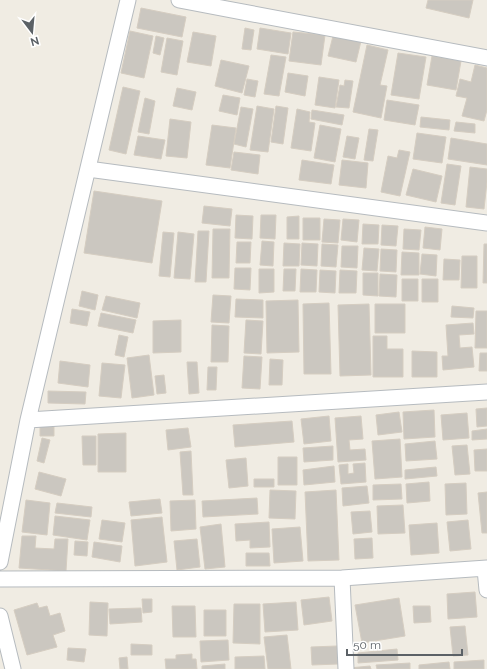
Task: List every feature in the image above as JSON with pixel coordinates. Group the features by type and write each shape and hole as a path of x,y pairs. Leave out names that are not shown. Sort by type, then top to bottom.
{"street":[{"path":"0,562 4,527 28,420 128,0"},
{"path":"179,0 487,58"},
{"path":"88,169 487,223"},
{"path":"28,420 487,392"},
{"path":"0,580 342,578 486,569 487,590"},
{"path":"342,578 346,669"},
{"path":"0,616 13,669"}],"building":[{"path":"428,0 473,0 469,18 426,8"},
{"path":"141,8 186,17 182,37 137,28"},
{"path":"245,28 254,30 251,50 242,49"},
{"path":"260,28 291,33 288,54 257,49"},
{"path":"130,31 153,36 144,78 121,73"},
{"path":"193,32 216,36 211,66 187,62"},
{"path":"293,32 325,35 321,65 289,61"},
{"path":"156,36 164,38 160,55 153,53"},
{"path":"333,36 361,41 356,62 328,56"},
{"path":"167,38 183,41 177,75 161,72"},
{"path":"367,45 388,50 380,85 387,86 381,118 353,112"},
{"path":"398,53 426,57 419,99 391,95"},
{"path":"271,55 286,57 279,96 264,94"},
{"path":"432,56 461,61 456,90 427,85"},
{"path":"221,60 249,66 242,93 215,86"},
{"path":"475,65 487,68 487,110 484,121 462,116 467,98 456,96 460,79 471,82"},
{"path":"288,73 308,76 305,96 285,92"},
{"path":"319,77 339,80 335,108 315,105"},
{"path":"247,79 258,81 255,97 244,95"},
{"path":"345,80 353,81 349,108 336,107 340,85 344,86"},
{"path":"123,87 140,91 126,154 109,150"},
{"path":"177,88 196,92 192,110 173,106"},
{"path":"223,95 240,98 237,115 219,111"},
{"path":"145,98 155,101 149,134 138,132"},
{"path":"387,100 419,105 415,125 384,120"},
{"path":"257,106 274,109 268,152 250,150"},
{"path":"276,106 288,108 283,144 271,142"},
{"path":"241,107 253,109 246,147 234,144"},
{"path":"297,109 310,112 309,122 315,123 311,151 291,148"},
{"path":"312,110 344,115 342,125 311,119"},
{"path":"421,117 450,120 449,130 420,127"},
{"path":"170,119 191,122 187,158 166,156"},
{"path":"456,122 475,124 475,133 454,131"},
{"path":"212,125 236,128 230,168 206,165"},
{"path":"320,125 341,129 335,162 314,158"},
{"path":"369,129 378,130 373,161 364,160"},
{"path":"417,133 446,137 442,163 413,159"},
{"path":"138,136 165,140 161,159 134,155"},
{"path":"347,136 359,138 355,159 343,157"},
{"path":"451,138 487,144 487,165 448,159"},
{"path":"399,150 410,152 400,196 381,192 388,156 397,158"},
{"path":"234,152 260,155 258,174 231,170"},
{"path":"302,160 334,165 331,184 299,180"},
{"path":"342,160 368,163 366,188 339,185"},
{"path":"447,164 461,166 455,205 441,203"},
{"path":"470,167 487,169 484,209 466,207"},
{"path":"413,169 442,176 436,202 406,195"},
{"path":"94,191 162,201 152,263 84,253"},
{"path":"204,206 232,209 230,226 202,223"},
{"path":"236,215 253,216 252,239 235,238"},
{"path":"261,215 276,215 275,239 260,238"},
{"path":"299,216 299,239 287,239 287,217"},
{"path":"303,218 320,218 320,240 303,240"},
{"path":"324,219 340,220 338,243 322,242"},
{"path":"343,219 359,220 357,242 341,240"},
{"path":"363,224 379,225 378,244 362,244"},
{"path":"382,225 398,226 396,246 381,245"},
{"path":"425,227 442,229 440,250 423,248"},
{"path":"213,229 230,229 229,278 212,278"},
{"path":"404,229 421,230 419,250 403,249"},
{"path":"198,231 209,231 206,282 195,282"},
{"path":"163,232 174,233 170,277 159,276"},
{"path":"178,232 194,234 190,279 174,278"},
{"path":"262,241 274,242 273,266 260,265"},
{"path":"237,242 251,242 250,263 236,263"},
{"path":"284,243 300,244 299,266 283,266"},
{"path":"302,243 318,244 317,266 301,265"},
{"path":"322,244 338,245 336,267 321,266"},
{"path":"484,244 487,244 487,283 483,283"},
{"path":"342,246 358,246 357,268 341,267"},
{"path":"364,248 379,249 377,271 362,270"},
{"path":"381,249 397,250 396,272 380,271"},
{"path":"402,252 419,253 419,275 401,275"},
{"path":"422,254 437,255 436,276 420,274"},
{"path":"462,256 477,256 477,288 461,288"},
{"path":"444,259 460,260 459,280 443,280"},
{"path":"235,268 251,268 250,290 234,289"},
{"path":"259,269 274,269 274,292 259,293"},
{"path":"284,269 296,269 295,291 283,291"},
{"path":"301,269 317,270 316,292 300,292"},
{"path":"320,270 336,271 335,293 319,292"},
{"path":"340,270 357,271 356,293 339,293"},
{"path":"363,273 378,273 378,296 363,295"},
{"path":"380,274 397,275 396,297 379,296"},
{"path":"402,279 418,279 418,301 402,301"},
{"path":"422,279 438,279 438,302 422,302"},
{"path":"82,291 98,295 95,310 79,306"},
{"path":"213,295 231,296 229,323 211,322"},
{"path":"106,296 140,303 137,318 102,310"},
{"path":"236,299 263,300 263,318 235,317"},
{"path":"298,300 299,352 267,353 266,301"},
{"path":"329,303 331,374 304,374 303,304"},
{"path":"369,304 371,375 340,376 338,305"},
{"path":"375,304 405,304 405,333 375,333"},
{"path":"452,306 474,308 473,318 451,317"},
{"path":"72,309 90,312 87,326 70,323"},
{"path":"476,311 487,311 487,348 475,348"},
{"path":"101,313 136,320 133,333 98,326"},
{"path":"181,320 181,352 153,353 153,321"},
{"path":"246,320 263,321 261,354 244,353"},
{"path":"473,323 474,334 459,335 460,348 472,347 474,367 443,370 442,356 448,356 446,325"},
{"path":"212,325 229,326 228,362 211,362"},
{"path":"119,335 128,337 124,357 115,355"},
{"path":"373,336 387,336 387,349 403,349 403,377 373,377"},
{"path":"412,351 437,352 437,377 412,377"},
{"path":"480,353 487,353 487,371 479,371"},
{"path":"149,355 154,395 132,398 127,358"},
{"path":"244,356 262,357 260,389 242,388"},
{"path":"270,359 283,360 282,385 269,385"},
{"path":"60,361 90,365 88,387 58,383"},
{"path":"187,362 197,362 199,393 189,394"},
{"path":"102,363 125,365 121,398 99,396"},
{"path":"208,367 217,367 216,390 207,390"},
{"path":"164,375 166,393 157,394 155,376"},
{"path":"48,391 86,392 85,404 48,403"},
{"path":"487,408 487,426 477,427 476,409"},
{"path":"434,410 435,437 404,439 403,412"},
{"path":"399,412 402,432 378,435 376,415"},
{"path":"467,413 469,438 443,440 441,415"},
{"path":"329,416 331,441 304,444 301,419"},
{"path":"361,416 363,439 349,440 350,450 365,449 366,460 338,462 335,418"},
{"path":"292,421 294,442 235,447 233,425"},
{"path":"40,426 54,426 54,436 40,436"},
{"path":"188,428 191,447 168,450 166,430"},
{"path":"487,429 487,439 472,440 472,431"},
{"path":"126,433 126,472 98,472 98,434"},
{"path":"82,436 96,436 96,465 83,465"},
{"path":"42,438 50,440 44,463 37,461"},
{"path":"400,439 402,477 375,479 372,441"},
{"path":"435,441 437,459 406,461 405,444"},
{"path":"467,445 470,474 455,475 452,446"},
{"path":"333,446 333,460 304,462 303,448"},
{"path":"487,449 487,471 475,471 474,450"},
{"path":"191,451 193,495 183,495 180,452"},
{"path":"278,457 297,457 297,485 278,485"},
{"path":"246,458 248,486 229,488 226,460"},
{"path":"365,463 366,482 341,484 339,465 348,464 348,474 354,473 353,464"},
{"path":"334,466 335,482 304,485 303,470"},
{"path":"436,467 437,476 405,479 405,470"},
{"path":"39,472 66,479 61,496 35,489"},
{"path":"254,479 274,479 274,487 254,487"},
{"path":"429,482 430,501 407,503 406,484"},
{"path":"466,483 467,514 446,515 445,484"},
{"path":"401,484 402,499 373,500 373,485"},
{"path":"367,486 369,503 343,506 342,488"},
{"path":"270,490 296,491 295,519 269,518"},
{"path":"336,490 339,560 308,561 305,492"},
{"path":"487,492 487,533 482,533 478,493"},
{"path":"257,498 258,514 203,517 202,501"},
{"path":"160,499 162,513 131,516 129,502"},
{"path":"26,500 50,503 47,535 22,532"},
{"path":"195,500 196,529 171,531 170,501"},
{"path":"57,503 92,507 91,517 55,513"},
{"path":"403,505 405,533 378,534 377,506"},
{"path":"370,511 372,532 353,534 351,512"},
{"path":"55,516 90,520 87,540 53,535"},
{"path":"162,517 167,562 135,566 131,520"},
{"path":"102,520 125,523 122,542 99,539"},
{"path":"468,520 471,549 450,551 447,522"},
{"path":"269,522 270,547 250,548 250,540 236,541 235,524"},
{"path":"437,523 439,553 411,555 409,525"},
{"path":"221,524 225,567 205,569 200,527"},
{"path":"300,527 303,561 274,563 272,529"},
{"path":"22,536 36,536 35,548 54,549 55,539 68,539 66,571 19,568"},
{"path":"372,538 373,558 355,559 354,539"},
{"path":"197,539 200,567 177,570 174,541"},
{"path":"75,541 88,542 87,556 74,555"},
{"path":"94,542 122,546 120,562 92,557"},
{"path":"246,553 269,553 270,566 246,566"},
{"path":"475,592 477,617 448,619 447,594"},
{"path":"329,597 332,621 304,625 301,600"},
{"path":"399,598 405,636 362,643 355,605"},
{"path":"142,599 152,599 152,612 143,613"},
{"path":"90,602 108,603 107,636 89,635"},
{"path":"296,602 298,630 265,632 263,604"},
{"path":"37,603 39,608 47,606 50,616 60,613 65,631 53,635 57,647 27,655 14,610"},
{"path":"234,604 260,604 260,644 233,643"},
{"path":"172,606 195,606 196,637 173,637"},
{"path":"413,606 430,606 431,622 414,623"},
{"path":"141,608 142,622 110,624 109,609"},
{"path":"204,610 226,610 226,636 204,636"},
{"path":"465,626 468,655 453,656 450,627"},
{"path":"287,635 291,669 268,669 264,637"},
{"path":"228,640 229,660 201,662 200,641"},
{"path":"131,644 152,645 152,655 131,655"},
{"path":"337,646 338,664 312,665 311,647"},
{"path":"68,648 86,649 84,662 67,660"},
{"path":"397,649 398,660 358,663 358,653"},
{"path":"192,654 192,659 196,659 197,669 166,669 165,659 176,659 176,655"},
{"path":"264,656 265,669 235,669 235,657"},
{"path":"127,657 128,669 120,669 119,658"},
{"path":"484,660 484,669 454,669 454,662"},
{"path":"449,662 450,669 419,669 419,665"},
{"path":"410,663 410,669 377,669 376,665"},
{"path":"225,664 225,669 202,669 202,666"},
{"path":"370,666 371,669 349,669 349,668"}]}
